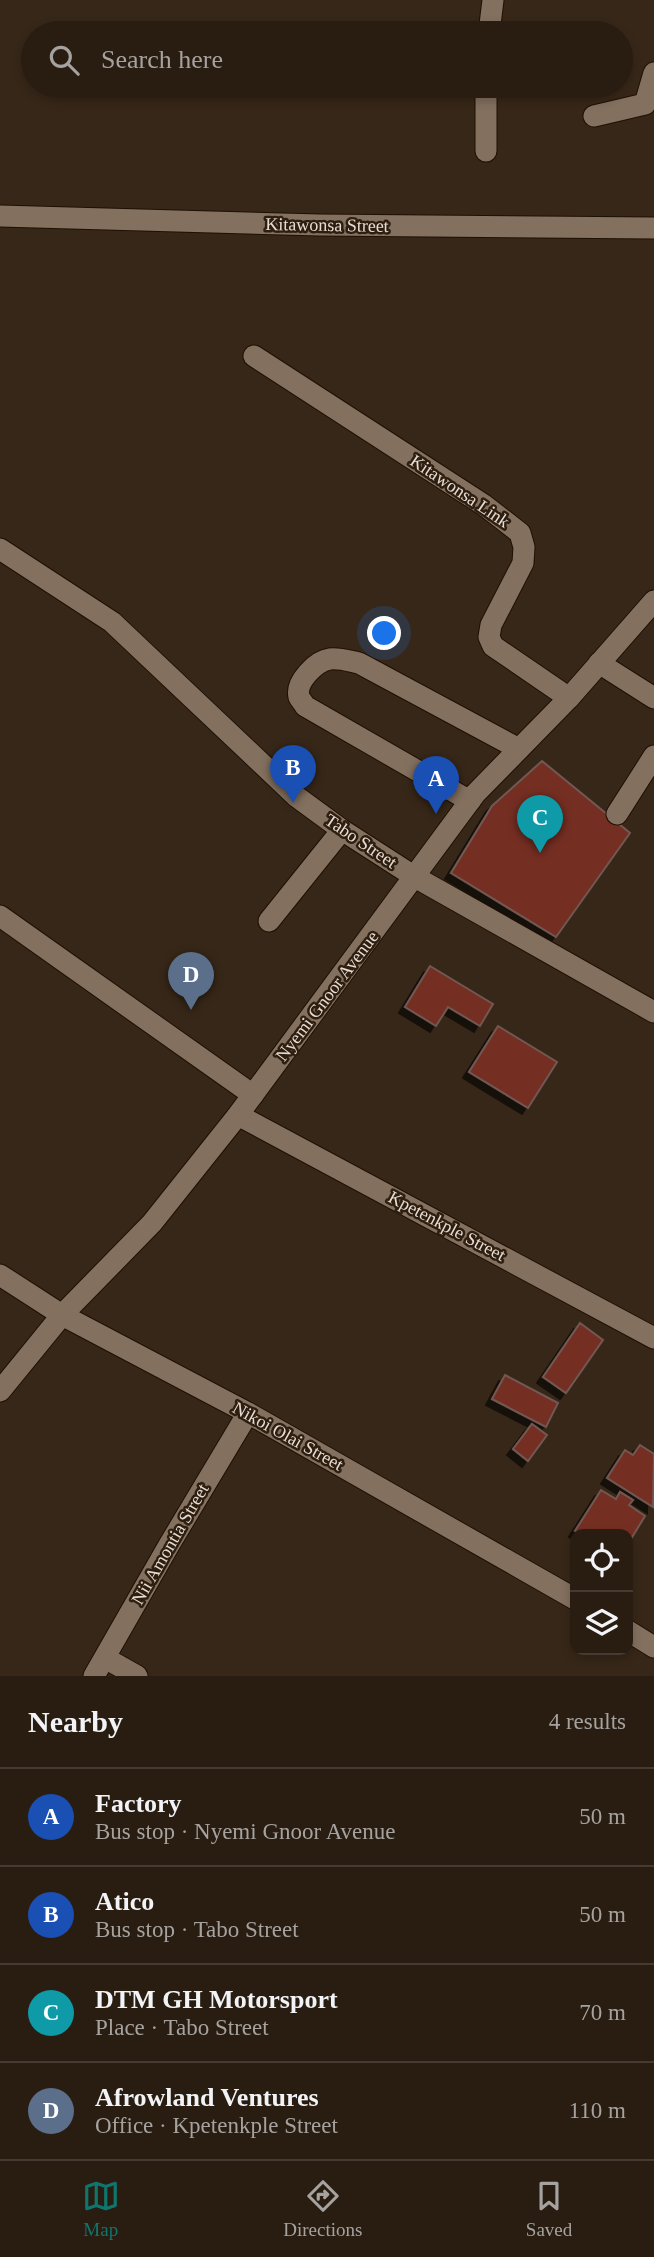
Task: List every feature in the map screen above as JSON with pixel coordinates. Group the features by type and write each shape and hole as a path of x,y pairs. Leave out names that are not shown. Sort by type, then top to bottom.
{"street":[{"path":"490,21 493,0"},
{"path":"594,116 645,104 654,73"},
{"path":"486,98 486,151"},
{"name":"Kitawonsa Street","path":"0,216 320,225 654,229"},
{"name":"Kitawonsa Link","path":"254,356 484,505 520,533 524,547 523,563 491,625 489,637 493,646 569,698"},
{"name":"Tabo Street","path":"0,549 112,622 297,797 342,830 415,877 654,1012"},
{"name":"Nyemi Gnoor Avenue","path":"0,1391 62,1315 152,1223 238,1115 470,801 569,698 654,601"},
{"path":"470,801 305,706 299,698 299,686 315,666 326,659 359,663 519,749"},
{"path":"599,663 654,698"},
{"path":"617,814 654,756"},
{"path":"269,921 342,830"},
{"path":"0,916 253,1095"},
{"name":"Kpetenkple Street","path":"238,1115 654,1338"},
{"name":"Nikoi Olai Street","path":"0,1275 62,1315 248,1413 570,1596"},
{"name":"Nii Amontia Street","path":"99,1667 248,1413"},
{"path":"633,1634 654,1647"},
{"path":"99,1667 137,1676"}],"building":[{"path":"542,761 630,833 556,937 451,873 492,806"},
{"path":"430,966 493,1004 480,1026 448,1007 436,1026 405,1007"},
{"path":"498,1026 557,1062 528,1108 469,1072"},
{"path":"580,1323 603,1340 566,1393 543,1377"},
{"path":"505,1375 558,1403 546,1427 492,1399"},
{"path":"532,1424 547,1435 528,1461 513,1449"},
{"path":"640,1445 654,1454 653,1507 607,1478 625,1450 633,1455"},
{"path":"601,1490 616,1499 620,1492 633,1500 629,1505 645,1516 633,1536 633,1529 576,1529"}],"place":[{"name":"Atico","path":"293,803"},
{"name":"Factory","path":"436,814"},
{"name":"DTM GH Motorsport","path":"540,853"},
{"name":"Afrowland Ventures","path":"191,1010"}]}
